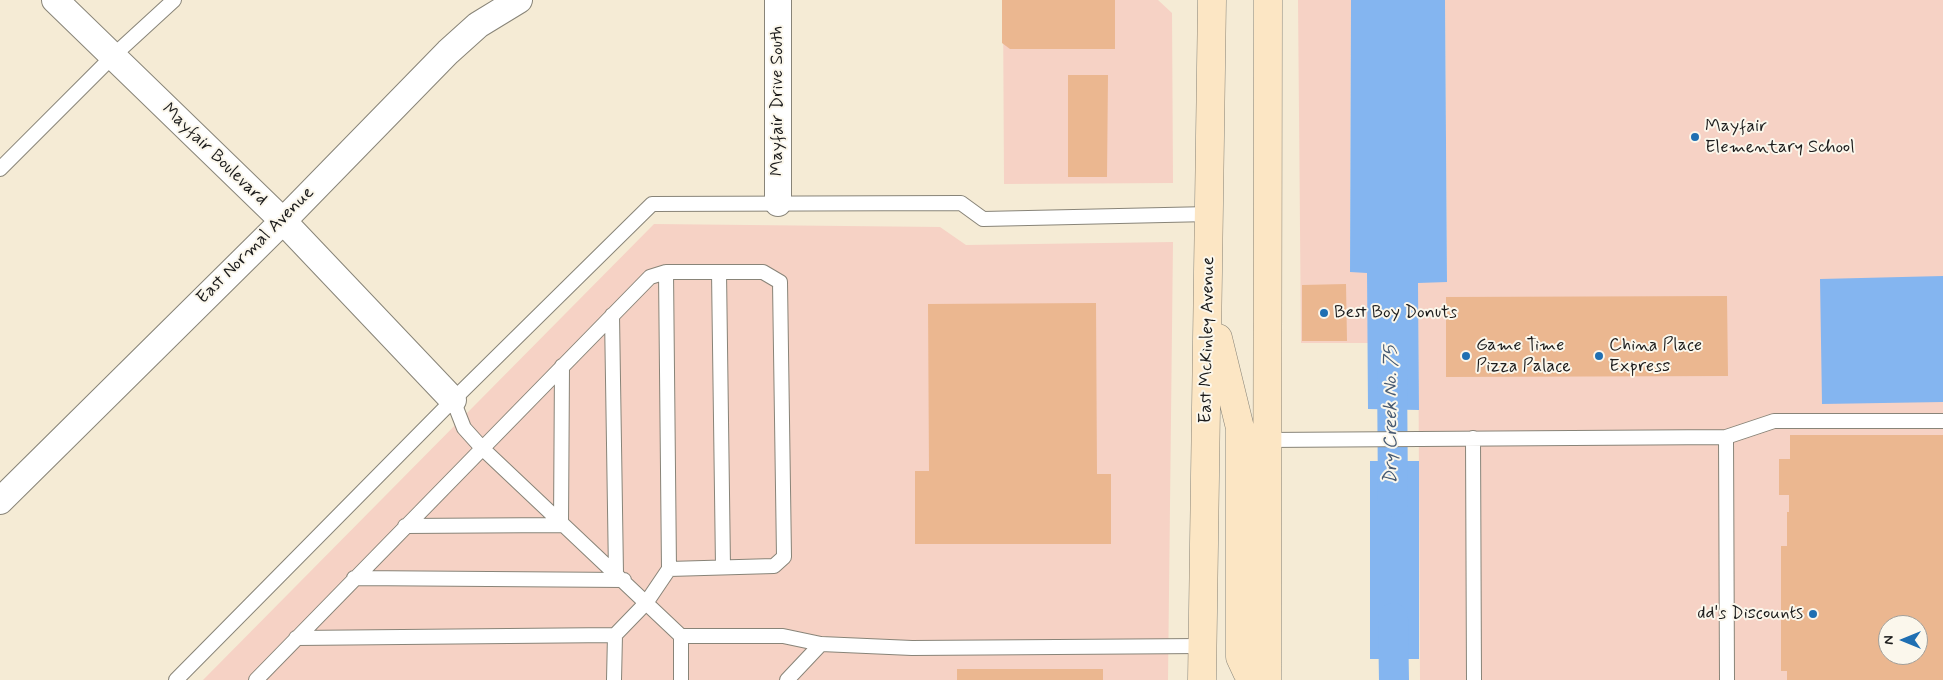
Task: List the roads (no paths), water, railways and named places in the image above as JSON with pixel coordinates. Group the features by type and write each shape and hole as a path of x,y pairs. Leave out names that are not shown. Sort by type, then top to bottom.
{"main road":[{"name":"East McKinley Avenue","path":"1202,680 1212,0"},
{"path":"1267,680 1268,0"},
{"path":"1208,300 1240,428 1240,657 1247,672 1254,680"},
{"path":"1202,646 1218,654 1234,680"}],"street":[{"name":"Mayfair Boulevard","path":"55,0 283,221 453,400"},
{"name":"East Normal Avenue","path":"0,501 283,221 448,52 478,25 519,0"},
{"name":"Mayfair Drive South","path":"778,0 778,203"}],"lane":[{"path":"0,169 113,56 174,0"},
{"path":"176,680 453,400 652,204 961,203 983,219 1210,214"},
{"path":"614,680 615,635 646,603 670,569 666,272"},
{"path":"256,680 650,277 666,272 762,272 780,282 784,557 774,566 670,569"},
{"path":"719,272 723,567"},
{"path":"612,315 620,577"},
{"path":"562,366 562,525"},
{"path":"453,400 464,428 482,448 681,636 783,636 821,644 912,648 1202,646"},
{"path":"1266,440 1726,437 1774,421 1943,421"},
{"path":"1726,437 1727,680"},
{"path":"1473,438 1474,680"},
{"path":"405,526 562,525"},
{"path":"354,578 620,577"},
{"path":"296,638 615,635"},
{"path":"681,636 681,680"},
{"path":"787,680 821,644"}],"water":[{"path":"1351,0 1445,0 1447,282 1418,283 1419,410 1368,409 1367,273 1350,272"},
{"path":"1943,276 1943,402 1822,404 1820,279"},
{"path":"1370,461 1419,461 1419,659 1370,659"}],"waterway":[{"name":"Dry Creek No. 75","path":"1392,368 1393,502"},
{"name":"Dry Creek No. 75","path":"1393,618 1394,680"}],"place":[{"name":"Mayfair Elementary School","path":"1695,137"},
{"name":"Best Boy Donuts","path":"1324,313"},
{"name":"Game Time Pizza Palace","path":"1466,356"},
{"name":"China Place Express","path":"1599,356"},
{"name":"dd's Discounts","path":"1813,614"}]}
